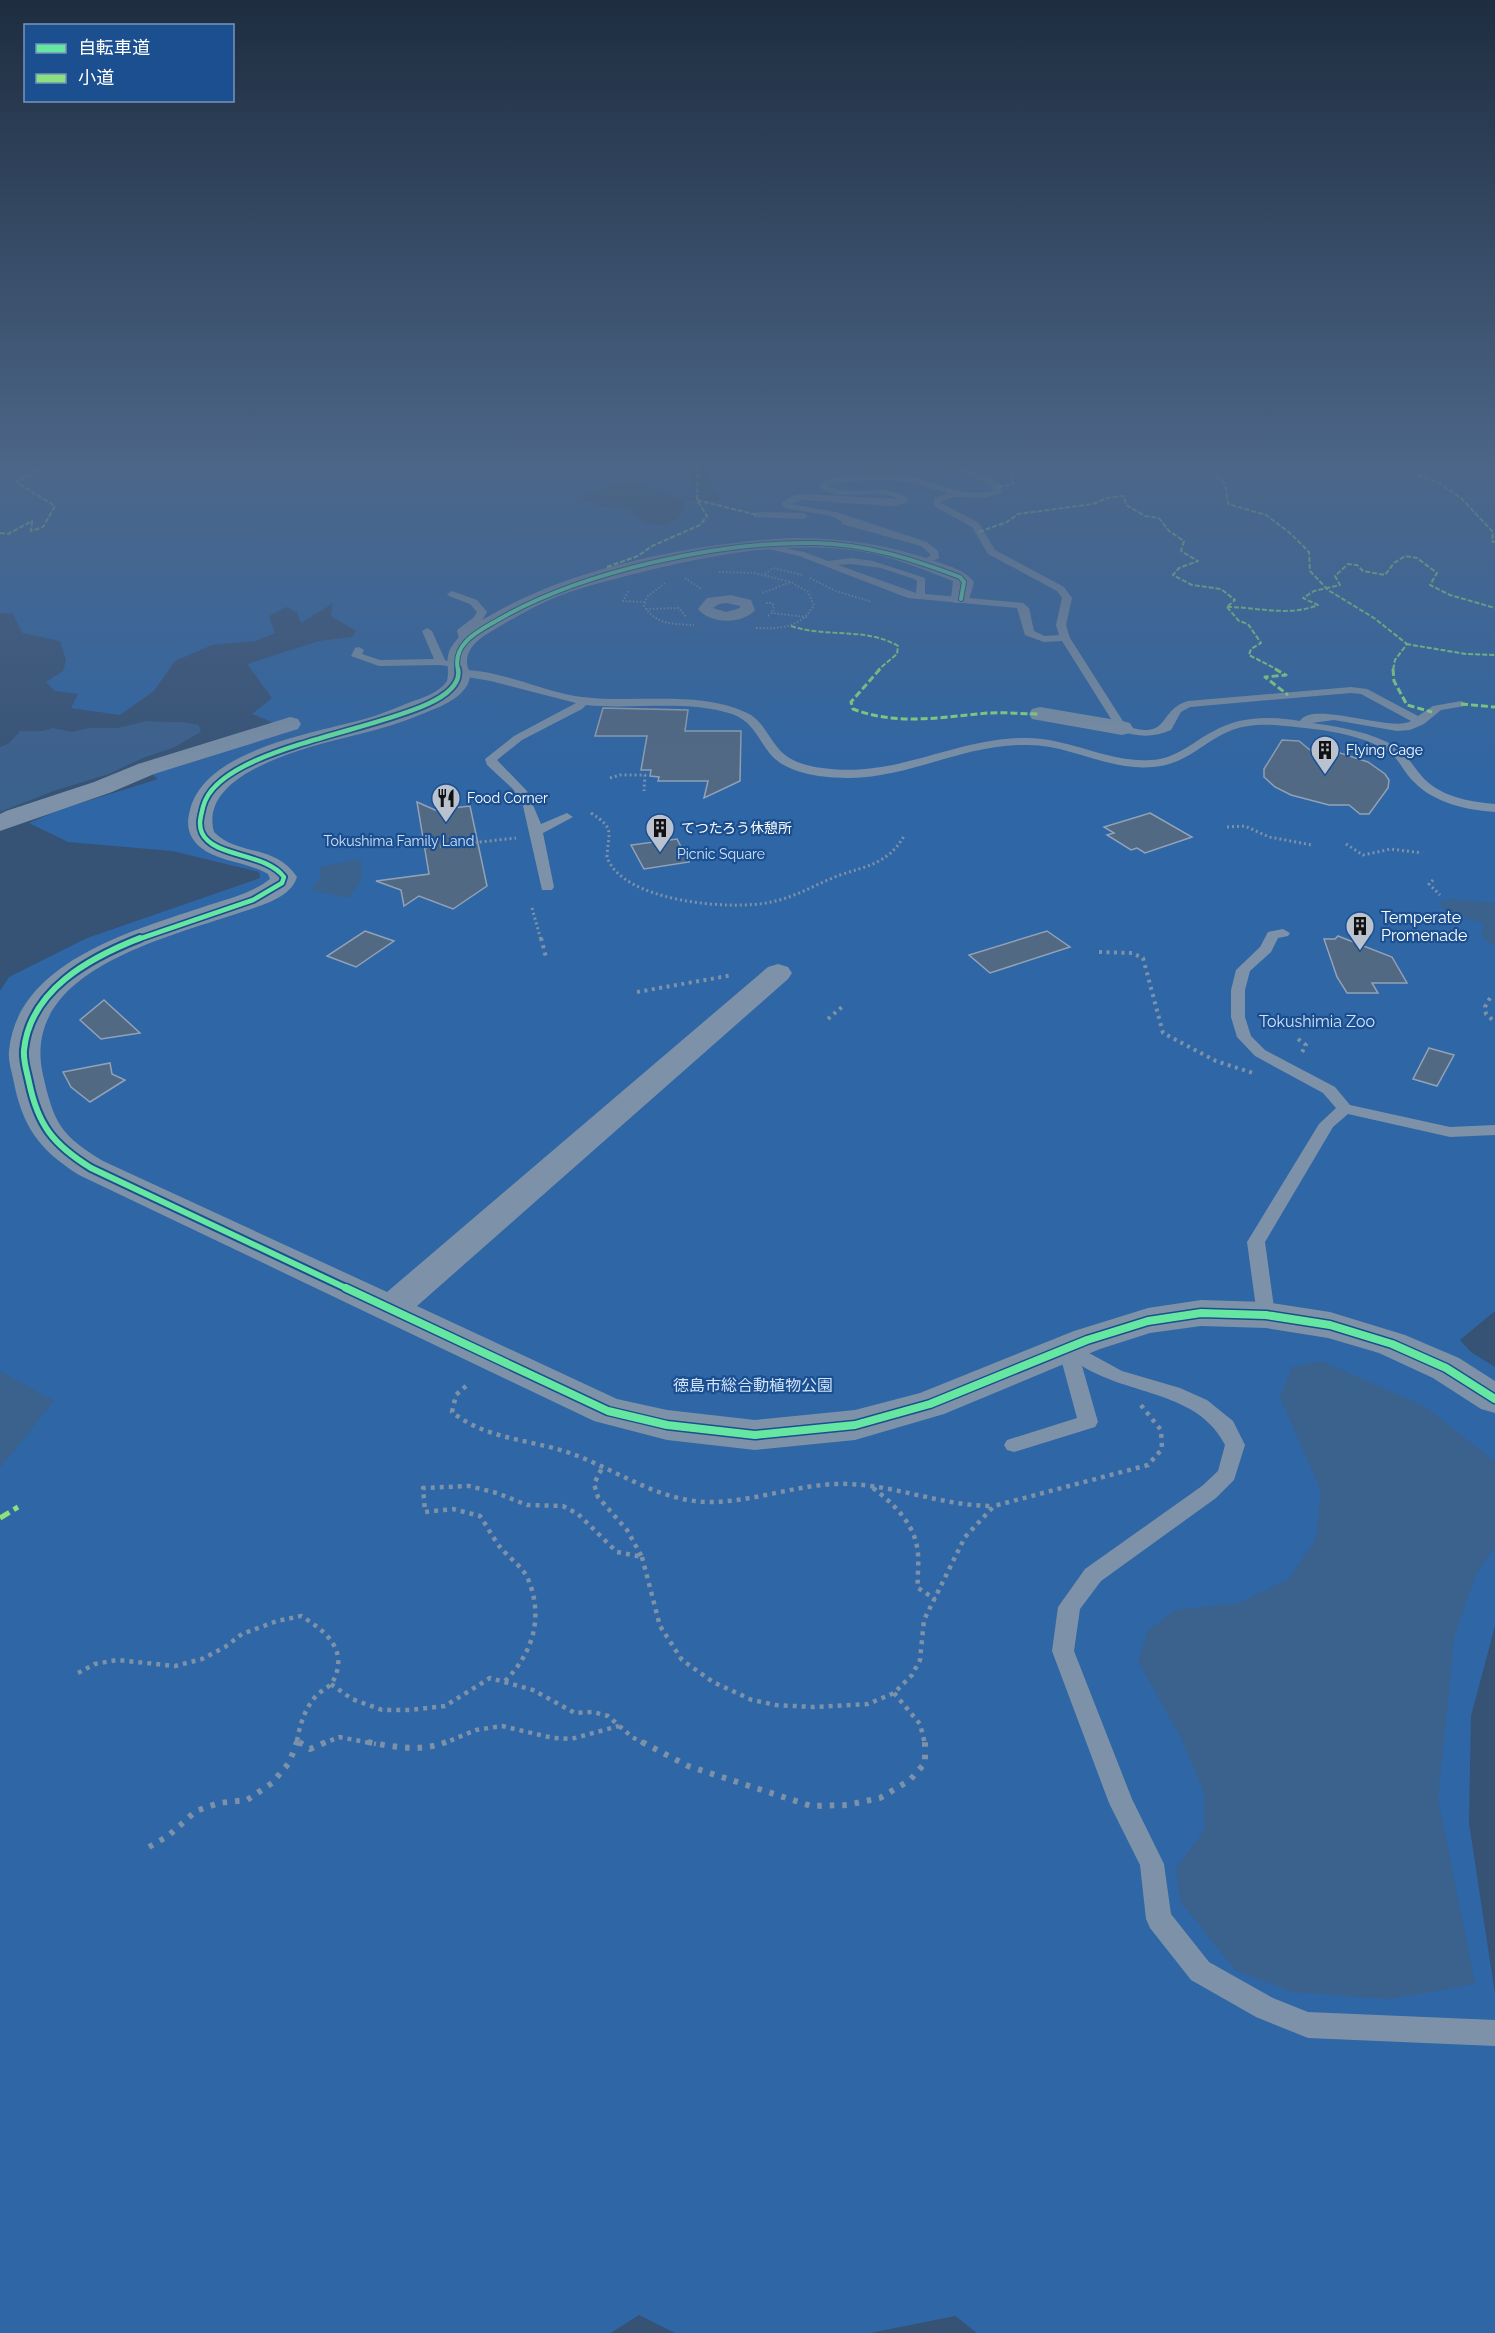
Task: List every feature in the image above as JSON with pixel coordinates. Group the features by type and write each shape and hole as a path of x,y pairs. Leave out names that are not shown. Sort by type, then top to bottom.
{"street":[{"path":"627,571 562,588 542,596 480,630 468,639 452,667 458,681 452,690 439,699 366,726 296,743 256,760 224,779 204,801 198,825 204,837 216,845 272,864 282,870 284,876 282,883 261,896 132,941 77,970 52,989 37,1008 27,1028 23,1050 30,1091 41,1125 53,1141 67,1154 91,1168 608,1411 667,1425 754,1435 855,1425 930,1404 1067,1348 1148,1321 1201,1313 1266,1315 1330,1325 1392,1344 1446,1368 1495,1399"},
{"path":"943,571 960,577 964,582 961,599"},
{"path":"0,824 15,816 103,787 146,769 269,732 293,722 354,706 405,705 414,709"},
{"path":"1040,714 1122,728"},
{"path":"392,1308 778,974"}],"lane":[{"path":"844,571 908,595 1020,605 1024,608 1029,633 1044,639 1065,639"},
{"path":"901,571 922,580 920,597"},
{"path":"1027,571 1061,589 1067,598 1061,625 1065,639 1122,728 1145,734 1158,733 1167,728 1176,710 1188,704 1351,690 1363,691 1420,722"},
{"path":"452,594 479,605 482,612 477,620 462,630 463,637 468,639"},
{"path":"427,631 452,667"},
{"path":"359,650 356,656 379,663 452,667 584,701 709,706 731,711 749,717 758,724 775,752 784,759 822,772 868,774 1002,743 1025,741 1067,746 1114,760 1150,764 1168,762 1184,756 1221,731 1237,725 1289,723 1355,735 1377,742 1404,759 1417,778 1428,788 1463,803 1495,808"},
{"path":"547,887 537,833 525,796 517,785 491,764 491,759 518,738 578,707 584,701"},
{"path":"1289,723 1334,717 1396,728 1410,727 1437,708 1461,704"},
{"path":"537,833 567,817"},
{"path":"1282,933 1273,935 1266,949 1243,970 1238,990 1238,1017 1244,1037 1260,1053 1329,1090 1345,1109 1450,1132 1495,1130"},
{"path":"1266,1315 1256,1242 1327,1124 1345,1109"},
{"path":"1067,1348 1113,1375 1137,1383 1164,1388 1197,1402 1225,1424 1235,1445 1227,1475 1209,1492 1093,1575 1069,1607 1063,1651 1121,1803 1152,1864 1159,1919 1200,1971 1265,2008 1308,2025 1495,2033"},
{"path":"1014,1445 1088,1422 1067,1348"}],"path":[{"path":"646,609 679,608 685,616 699,623"},
{"path":"760,620 772,613 807,617"},
{"path":"610,778 620,775 645,775 644,791"},
{"path":"591,813 605,822 611,833 606,856 612,869 625,880 681,899 724,906 766,904 797,896 838,876 882,862 892,855 904,836"},
{"path":"1227,827 1238,825 1256,829 1269,837 1289,839 1300,845 1312,845"},
{"path":"425,848 537,833"},
{"path":"1346,844 1363,855 1391,849 1422,853"},
{"path":"1433,880 1429,884 1440,895"},
{"path":"532,908 546,957"},
{"path":"1099,952 1132,953 1143,957 1163,1033 1216,1061"},
{"path":"638,992 733,975"},
{"path":"1490,998 1485,1007 1486,1014 1495,1022"},
{"path":"828,1020 843,1006"},
{"path":"466,1386 456,1395 452,1412 463,1422 498,1436 567,1452 658,1492 693,1501 732,1500 828,1484 870,1486 942,1504 973,1507 994,1506 1148,1465 1162,1449 1161,1430 1144,1410 1136,1396 1137,1383"},
{"path":"603,1466 594,1484 598,1497 627,1530 642,1557 660,1626 682,1660 713,1682 752,1700 776,1705 813,1707 868,1704 894,1693 912,1675 920,1660 924,1620 965,1537 994,1506"},
{"path":"505,1681 517,1669 533,1641 535,1619 527,1577 499,1546 480,1516 453,1509 425,1512 423,1488 447,1484 466,1485 531,1506 552,1503 566,1507 583,1516 608,1547 630,1557 642,1557"},
{"path":"870,1486 893,1504 912,1530 918,1547 918,1588 935,1599"},
{"path":"78,1673 95,1664 117,1660 175,1666 202,1659 225,1647 242,1634 277,1621 301,1616 320,1626 335,1642 338,1665 331,1684 317,1695 300,1721 297,1741 289,1763 272,1784 247,1800 219,1803 196,1811 168,1836 148,1847"},
{"path":"331,1684 352,1699 381,1710 410,1710 445,1706 490,1678 505,1681 533,1690 576,1713 593,1712 608,1716 633,1737 688,1766 811,1806 847,1805 880,1798 910,1780 926,1763 926,1741 922,1723 894,1693"},
{"path":"297,1741 310,1749 339,1737 399,1748 439,1745 476,1730 502,1726 553,1738 571,1739 619,1726"}],"green space":[{"name":"徳島市総合動植物公園","path":"0,571 1495,571 1495,1311 1460,1340 1471,1352 1495,1367 1495,1626 1471,1716 1469,1823 1495,1994 1495,2333 977,2333 955,2316 870,2333 675,2333 639,2315 611,2333 0,2333 0,991 9,977 87,938 260,878 259,872 172,851 68,842 29,823 59,810 158,779 143,767 274,723 252,714 272,698 247,664 319,641 352,637 356,631 331,616 333,603 301,623 297,612 286,607 269,616 275,633 256,641 212,645 175,661 154,691 120,715 71,708 78,694 55,691 46,682 63,671 66,660 60,641 22,633 13,614 0,613"}],"shaded area":[{"path":"147,721 192,723 199,725 201,732 173,748 145,757 109,774 54,791 0,812 0,747 8,744 20,731 42,731 53,728 72,732 88,728 117,728"},
{"path":"360,859 362,870 360,880 349,898 311,890 320,878 320,867"},
{"path":"1450,899 1495,903 1495,946 1484,937 1482,931 1484,924 1458,916 1440,906 1441,902"},
{"path":"1321,1361 1426,1407 1495,1462 1495,1546 1476,1574 1454,1638 1438,1799 1475,1984 1390,1999 1293,1992 1236,1971 1180,1901 1176,1868 1204,1831 1204,1792 1181,1738 1138,1661 1148,1631 1175,1610 1239,1603 1289,1579 1316,1539 1321,1491 1280,1397 1292,1367"},
{"path":"0,1371 54,1401 0,1468"}],"building":[{"path":"603,708 688,710 685,731 741,731 740,781 704,798 708,781 658,781 659,777 650,776 651,770 641,770 647,736 595,736"},
{"name":"Flying Cage","path":"1282,740 1299,741 1310,750 1340,753 1368,762 1385,774 1389,780 1388,788 1369,814 1360,814 1349,805 1329,805 1291,795 1275,787 1264,777 1264,769"},
{"path":"417,802 435,810 470,806 487,886 453,909 419,896 404,906 401,890 376,881 429,874"},
{"path":"1150,813 1192,837 1145,853 1137,848 1131,850 1107,835 1114,833 1104,827"},
{"name":"てつたろう休憩所","path":"677,839 689,862 644,869 631,845"},
{"path":"365,931 394,941 356,967 327,956"},
{"path":"1047,931 1070,947 990,973 969,955"},
{"path":"1338,936 1392,957 1407,983 1372,983 1378,993 1347,993 1337,977 1324,939 1335,939"},
{"path":"104,1000 140,1033 101,1039 80,1020"},
{"path":"1429,1048 1454,1055 1437,1086 1413,1079"},
{"path":"110,1063 112,1074 125,1080 90,1102 71,1087 63,1072"}],"marked path":[{"path":"1177,571 1173,575 1192,585 1221,589 1235,600 1227,607"},
{"path":"1310,571 1328,590 1374,618 1407,644 1395,660 1394,681 1407,705 1432,712"},
{"path":"1227,607 1287,611 1309,609 1318,605 1303,598 1310,592 1340,585 1335,576 1341,571"},
{"path":"1363,571 1385,575 1388,571"},
{"path":"1434,571 1437,573 1430,585 1450,595 1495,608"},
{"path":"1227,607 1239,621 1248,624 1261,643 1251,649 1249,655 1286,675 1265,677 1288,695"},
{"path":"791,626 819,633 870,635 898,646 897,654 877,671 851,702 853,709 868,715 920,719 996,713 1040,714"},
{"path":"1406,644 1466,654 1495,655"},
{"path":"1461,704 1495,707"},
{"path":"0,1518 18,1507"}],"cycle path":[{"path":"625,571 554,591 520,606 479,630 467,640 459,652 456,662 459,676 456,685 436,700 376,723 266,755 240,767 219,782 204,800 199,822 202,834 211,843 223,849 266,862 277,868 284,877 282,883 253,900 163,929 100,956 71,974 47,995 31,1020 24,1052 35,1108 46,1131 54,1141 91,1168 608,1411 667,1425 755,1435 855,1425 930,1404 1087,1340 1148,1321 1201,1313 1266,1315 1330,1325 1392,1344 1446,1368 1495,1399"},
{"path":"944,571 960,577 964,582 961,599"}],"place":[{"name":"Flying Cage","path":"1325,776"},
{"name":"Food Corner","path":"446,824"},
{"name":"てつたろう休憩所","path":"660,854"},
{"name":"Temperate Promenade","path":"1360,952"}],"park label":[{"name":"Tokushima Family Land","path":"399,841"},
{"name":"Picnic Square","path":"721,854"},
{"name":"Tokushimia Zoo","path":"1317,1021"}]}
